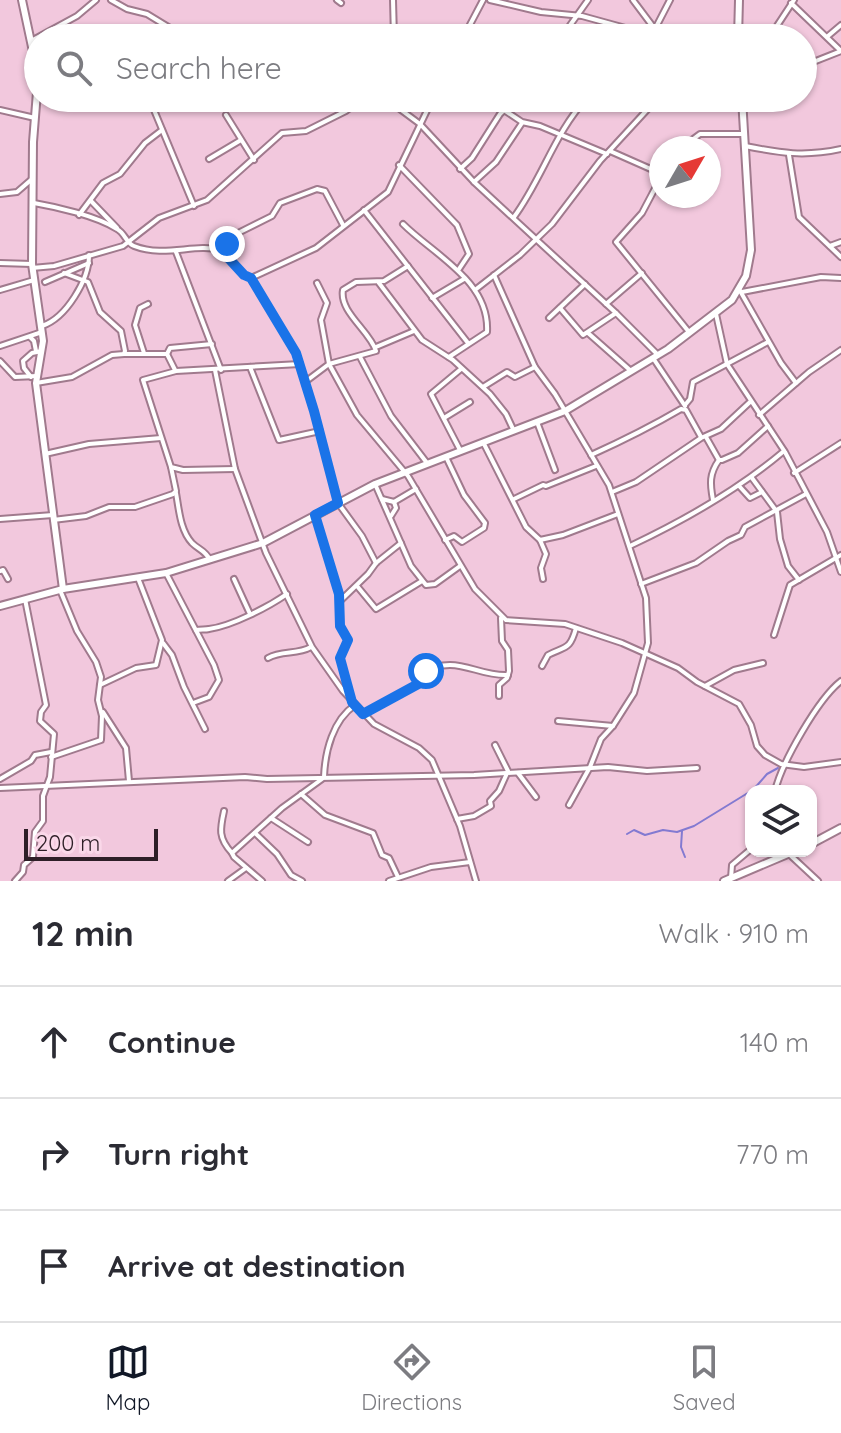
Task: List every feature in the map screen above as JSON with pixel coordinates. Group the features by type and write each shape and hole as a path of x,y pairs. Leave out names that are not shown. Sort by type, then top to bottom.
{"street":[{"path":"22,0 27,24"},
{"path":"62,24 96,0"},
{"path":"111,0 163,24"},
{"path":"393,0 394,24"},
{"path":"470,24 483,0"},
{"path":"490,0 609,24"},
{"path":"570,24 588,0"},
{"path":"633,0 650,24"},
{"path":"658,24 670,0"},
{"path":"738,24 739,0"},
{"path":"778,24 792,2 815,24"},
{"path":"828,36 841,25"},
{"path":"817,26 841,51 817,60"},
{"path":"0,110 35,118"},
{"path":"0,779 31,761 35,755 51,754 101,740 103,728 96,662 77,631 62,589 35,379 42,329 32,266 35,112"},
{"path":"155,112 194,206"},
{"path":"0,263 54,266 128,243 159,218 213,196 282,133 306,131 343,112"},
{"path":"404,112 420,124 460,169 616,313 655,356 719,460"},
{"path":"251,278 307,253 388,192 426,112"},
{"path":"460,169 472,158 502,112"},
{"path":"507,112 522,122 540,126 649,168"},
{"path":"514,217 532,192 559,134 576,112"},
{"path":"475,290 537,239 646,112"},
{"path":"0,606 62,589 166,573 263,543 375,484 565,411 690,334 732,300 746,276 751,250 743,112"},
{"path":"226,115 254,160"},
{"path":"474,182 496,162 522,122"},
{"path":"79,215 103,183 120,174 145,143 162,130"},
{"path":"697,136 744,134"},
{"path":"209,159 242,139"},
{"path":"745,146 789,155 814,155 841,149"},
{"path":"789,155 799,217 841,257"},
{"path":"399,165 457,225 469,254 459,270"},
{"path":"0,194 17,192 32,179"},
{"path":"221,250 240,232 272,216 280,203 317,189 325,191 343,225"},
{"path":"91,201 135,247 176,252 221,250 244,275 251,278 300,364 338,503 362,536 376,563"},
{"path":"649,201 616,242 690,334"},
{"path":"34,203 119,229"},
{"path":"364,210 469,344"},
{"path":"403,224 459,270 475,290 484,309 488,330 449,357"},
{"path":"830,246 841,242"},
{"path":"176,252 212,344 235,469 263,543 312,647 363,714 380,728 426,752 439,774 457,819 476,881"},
{"path":"0,346 42,329 67,306 84,278 89,255"},
{"path":"45,282 89,263"},
{"path":"376,348 341,295 344,288 356,282 379,283 408,266"},
{"path":"64,273 88,282 100,312 123,336 126,346 124,354"},
{"path":"606,304 642,273"},
{"path":"494,275 535,367 565,411 611,493 630,546 648,617 646,654 634,693 601,739 569,805"},
{"path":"740,290 821,277 841,278"},
{"path":"432,298 464,279"},
{"path":"0,290 34,280"},
{"path":"317,283 327,303 321,320 329,364 352,408 404,472 475,589 501,618 502,641 508,650 508,675 499,685 499,696"},
{"path":"379,283 414,331 462,368 499,404 514,431"},
{"path":"549,318 585,284"},
{"path":"740,290 768,342 796,383"},
{"path":"144,353 135,325 140,308 148,304"},
{"path":"560,308 583,335 616,313"},
{"path":"716,312 727,364 784,451 839,556 841,572"},
{"path":"305,382 329,364 375,352 376,348 414,331"},
{"path":"587,333 631,371"},
{"path":"27,337 34,341 39,351"},
{"path":"591,455 685,408 693,382 768,342"},
{"path":"167,354 170,348 212,344"},
{"path":"759,415 841,350"},
{"path":"35,379 24,368 23,361 39,351"},
{"path":"0,361 15,377 67,378 112,355 167,354"},
{"path":"167,354 176,371"},
{"path":"360,357 391,416 427,463"},
{"path":"210,561 205,551 188,537 171,467 143,380 176,371 300,364"},
{"path":"250,367 279,440 320,431"},
{"path":"483,387 507,372 515,377 535,367"},
{"path":"460,450 431,394 462,368"},
{"path":"444,418 470,402"},
{"path":"611,493 636,482 721,429 750,402"},
{"path":"537,422 555,470"},
{"path":"713,500 709,481 712,469 719,460 738,453 768,426"},
{"path":"45,454 89,444 161,438"},
{"path":"483,442 526,527 540,540 546,554 541,568 543,579"},
{"path":"794,473 841,443"},
{"path":"630,546 667,529 740,487 784,451"},
{"path":"445,455 464,495 485,523 484,528 462,542 454,536 445,540"},
{"path":"514,499 543,485 598,466"},
{"path":"171,467 183,470 235,469"},
{"path":"752,478 777,512 780,539 788,566 799,580"},
{"path":"375,484 411,566 426,585 435,584 460,566"},
{"path":"740,487 750,498 762,492"},
{"path":"382,499 394,502 416,489"},
{"path":"0,519 86,516 109,507 135,507 176,491"},
{"path":"641,584 696,563 741,535 745,527 806,494"},
{"path":"391,516 396,508 394,502"},
{"path":"540,540 618,514"},
{"path":"315,515 340,601 339,623 348,640 340,658 354,704"},
{"path":"340,601 376,563 401,543"},
{"path":"774,635 790,585 839,556"},
{"path":"0,571 3,570 8,579"},
{"path":"166,573 219,680 209,697 193,703"},
{"path":"138,578 163,643 172,655 205,729"},
{"path":"234,579 250,614"},
{"path":"357,586 376,609 422,581"},
{"path":"196,630 208,629 266,608 287,594"},
{"path":"15,881 33,857 35,832 43,821 43,796 50,777 55,740 54,734 40,721 46,705 25,599"},
{"path":"501,618 565,624 678,668 743,708 757,746 765,755 785,765 804,767 841,762"},
{"path":"542,666 548,655 559,652 573,641 576,628"},
{"path":"100,685 136,668 157,664 163,643"},
{"path":"268,658 277,653 312,647"},
{"path":"705,686 734,670 763,663"},
{"path":"363,714 420,683 422,674 436,667 468,666 495,675 508,675"},
{"path":"777,785 814,711 841,681"},
{"path":"232,853 324,777 326,757 339,719 354,704"},
{"path":"99,707 126,748 128,761 125,765 129,781"},
{"path":"558,721 613,726"},
{"path":"495,745 508,771"},
{"path":"0,788 245,777 474,775 590,767 647,771 697,768"},
{"path":"457,819 489,809 490,801 497,795 508,771"},
{"path":"518,773 536,797"},
{"path":"301,794 325,815 373,833 382,855 389,858 398,877"},
{"path":"224,811 219,831 223,842 262,881"},
{"path":"271,818 308,842"},
{"path":"817,841 841,828"},
{"path":"255,833 277,854 291,875 302,881"},
{"path":"728,879 732,865 745,854"},
{"path":"728,879 780,857"},
{"path":"796,857 818,881"},
{"path":"389,881 431,867 470,862"},
{"path":"228,881 246,868"}],"waterway":[{"path":"757,785 778,768"},
{"path":"627,834 634,830 645,835 663,830 677,832 694,826 745,795"},
{"path":"682,831 681,847 685,857"}],"route":[{"path":"227,244 221,250 244,275 251,278 296,353 314,411 338,503 315,515 339,594 339,623 348,640 340,658 352,702 363,714 420,683 426,671"}]}
